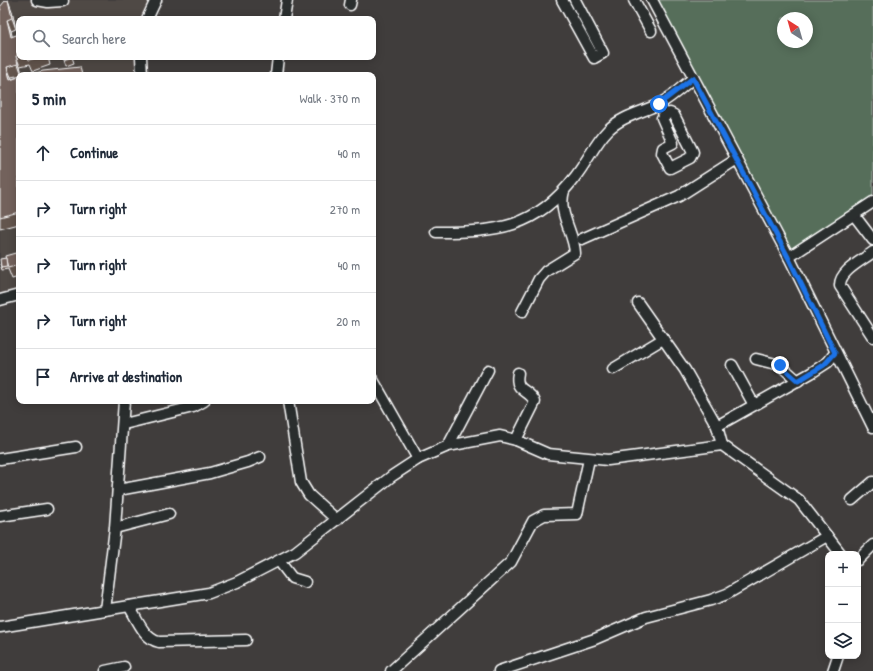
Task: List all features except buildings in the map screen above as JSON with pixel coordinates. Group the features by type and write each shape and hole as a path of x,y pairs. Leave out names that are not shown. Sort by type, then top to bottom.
{"street":[{"path":"38,0 48,2 63,1"},
{"path":"148,16 156,0"},
{"path":"284,16 286,0"},
{"path":"562,0 594,58 603,53 575,0"},
{"path":"634,0 651,31"},
{"path":"652,0 788,257 873,427"},
{"path":"141,60 142,72"},
{"path":"276,72 278,60"},
{"path":"522,312 538,279 546,271 575,253 561,199 564,191 608,130 627,118 659,104 693,78"},
{"path":"659,104 665,115"},
{"path":"670,113 674,115 692,152 690,158 670,168 662,153 663,148 673,143 662,118 665,115 670,113"},
{"path":"582,239 679,196 737,160"},
{"path":"436,232 482,231 516,224 535,214 564,191"},
{"path":"788,257 873,202"},
{"path":"854,215 873,240"},
{"path":"873,252 844,274 840,282 840,286 873,337"},
{"path":"0,300 16,296"},
{"path":"638,303 685,370 717,426 722,445 798,500 839,551"},
{"path":"613,369 662,339"},
{"path":"717,426 824,365 835,353"},
{"path":"756,359 780,365 798,381"},
{"path":"732,365 754,405"},
{"path":"448,446 488,370"},
{"path":"516,440 535,402 534,399 518,385 518,373"},
{"path":"376,385 418,459"},
{"path":"105,610 115,528 124,424 124,404"},
{"path":"124,424 193,407 198,404"},
{"path":"288,404 301,482 309,495 337,520"},
{"path":"0,627 209,593 237,582 295,552 392,476 418,459 448,446 500,436 516,440 548,454 589,459 624,458 722,445"},
{"path":"0,459 76,447"},
{"path":"118,490 210,473 260,457"},
{"path":"391,671 511,562 533,521 544,515 577,514 589,459"},
{"path":"852,500 873,482"},
{"path":"0,516 47,508"},
{"path":"115,528 169,514"},
{"path":"499,671 596,639 646,617 711,600 727,594 827,536"},
{"path":"861,557 873,545"},
{"path":"279,561 292,578 305,582"},
{"path":"130,606 146,635 153,641 246,640"},
{"path":"833,671 837,659"},
{"path":"105,671 124,667"}],"shaded area":[{"path":"0,0 150,0 144,16 16,16 16,60 138,60 137,72 16,72 16,290 0,294"}],"green space":[{"path":"658,0 873,0 873,197 791,249 723,129"}],"route":[{"path":"659,104 693,78 788,257 835,353 828,362 798,381 780,365"}]}
